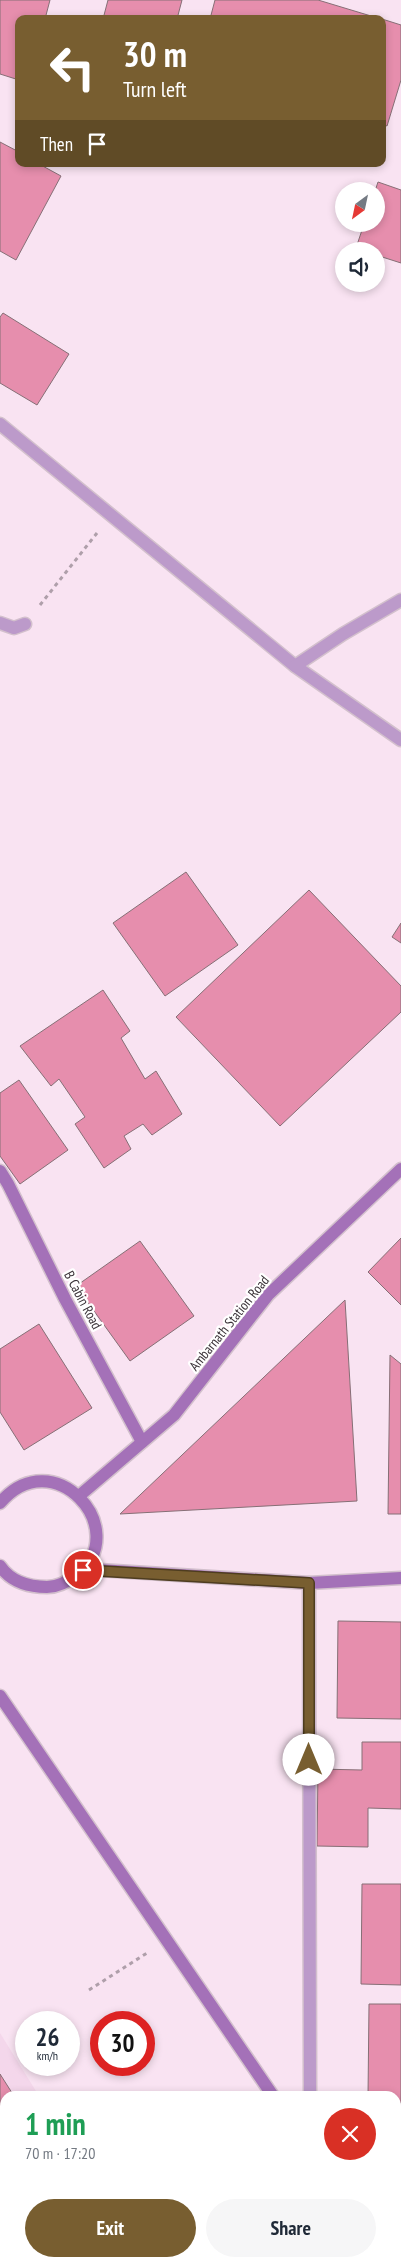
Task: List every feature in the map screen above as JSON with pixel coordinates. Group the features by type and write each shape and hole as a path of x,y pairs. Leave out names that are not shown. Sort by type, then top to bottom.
{"street":[{"path":"0,424 295,666 401,740"},
{"path":"295,666 343,634 401,600"},
{"path":"0,623 14,628 25,624"},
{"name":"Ambarnath Station Road","path":"79,1496 174,1415 268,1295 401,1169"},
{"name":"B Cabin Road","path":"0,1171 65,1299 142,1442"},
{"path":"0,1503 8,1494 22,1485 39,1482 56,1483 79,1496 86,1504 94,1519 96,1537 92,1554 83,1570 69,1581 52,1587 34,1587 18,1582 0,1566"},
{"path":"83,1570 309,1583 401,1578"},
{"path":"309,1583 310,2091"},
{"path":"0,1696 270,2091"}],"path":[{"path":"25,624 111,515"},
{"path":"89,1990 167,1941"}],"shaded area":[{"path":"0,2033 15,2057 15,2076 27,2076 36,2091 0,2091"}],"building":[{"path":"0,0 50,0 46,15 15,15 15,79 0,74"},
{"path":"108,0 182,0 178,15 104,15"},
{"path":"215,0 318,0 368,15 211,15"},
{"path":"386,20 401,25 401,80 387,126"},
{"path":"0,142 15,150 15,167 44,167 61,176 16,260 0,251"},
{"path":"385,184 401,190 401,263 385,258 385,242 358,242 361,232 385,232"},
{"path":"3,313 69,354 37,405 0,383 0,317"},
{"path":"186,872 238,945 165,996 113,923"},
{"path":"309,890 401,986 401,1012 280,1126 176,1017"},
{"path":"401,923 401,943 392,937"},
{"path":"103,990 130,1031 121,1038 145,1079 156,1071 182,1114 152,1135 143,1124 124,1136 131,1149 104,1168 75,1124 85,1117 59,1079 51,1086 20,1046"},
{"path":"19,1080 68,1150 20,1184 0,1156 0,1093"},
{"path":"401,1238 401,1305 368,1272"},
{"path":"140,1241 194,1316 130,1361 76,1286"},
{"path":"345,1300 357,1501 120,1514"},
{"path":"39,1324 92,1408 24,1450 0,1412 0,1349"},
{"path":"390,1355 401,1364 401,1514 388,1514"},
{"path":"338,1621 401,1622 401,1719 337,1718"},
{"path":"362,1742 401,1742 401,1809 368,1808 368,1847 317,1846 318,1769 362,1770"},
{"path":"362,1884 401,1884 401,1985 361,1984"},
{"path":"369,2004 401,2004 401,2091 368,2091"},
{"path":"0,2074 11,2091 0,2091"}],"route":[{"path":"83,1570 309,1583 309,1760"}]}
